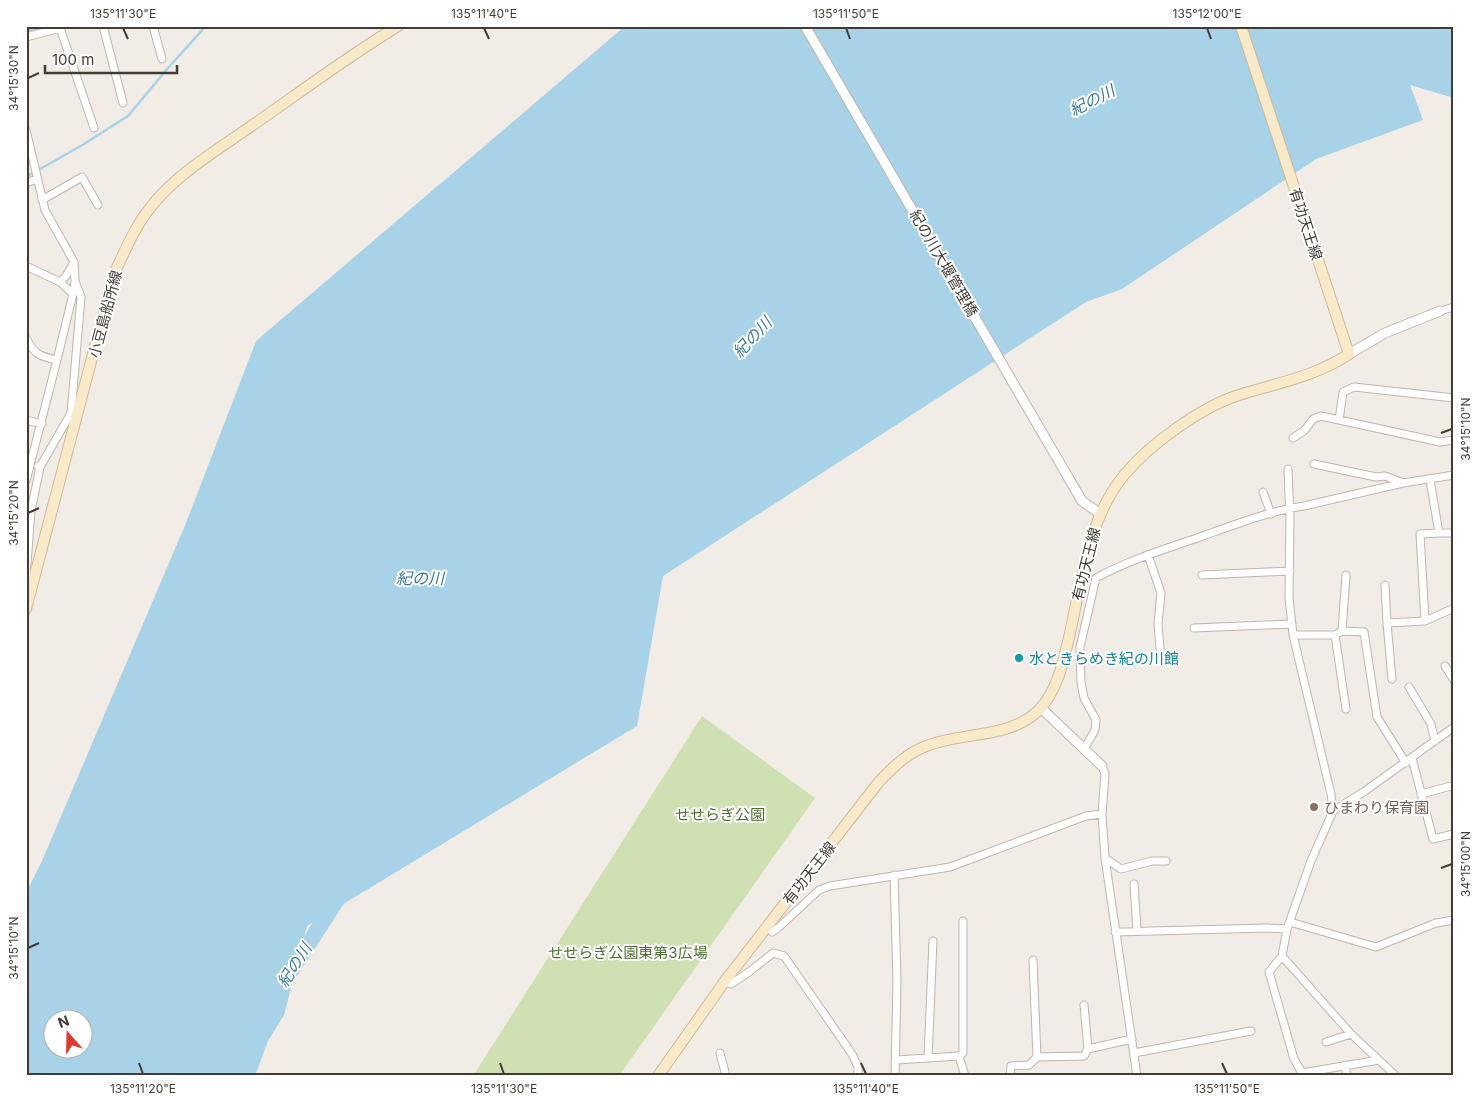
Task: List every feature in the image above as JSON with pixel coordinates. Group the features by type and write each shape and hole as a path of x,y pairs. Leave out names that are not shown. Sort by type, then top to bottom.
{"main road":[{"name":"小豆島船所線","path":"26,609 75,414 114,274 133,234 151,207 174,184 204,159 363,47 398,26"},
{"name":"有功天王線","path":"658,1076 725,981 878,783 894,766 910,753 927,745 946,739 1014,726 1030,718 1041,708 1058,682 1090,542 1099,513 1124,474 1148,451 1182,425 1216,404 1235,396 1270,387 1321,369 1338,362 1349,354 1241,26"}],"street":[{"path":"103,26 123,103"},
{"path":"153,26 162,59"},
{"name":"紀の川大堰管理橋","path":"805,26 1082,501 1099,513"},
{"path":"26,37 61,27 94,128"},
{"path":"26,130 45,210 74,262 75,281 42,424 26,481"},
{"path":"26,183 36,177"},
{"path":"42,200 82,177 98,205"},
{"path":"60,282 74,262"},
{"path":"26,266 60,282 73,294"},
{"path":"33,583 26,576 31,511 40,467 75,414 81,296 75,281"},
{"path":"1349,354 1385,333 1454,307"},
{"path":"26,338 34,352 40,356 57,360"},
{"path":"1339,420 1342,392 1354,387 1454,398"},
{"path":"1293,438 1305,430 1313,420 1321,416 1440,442 1454,440"},
{"path":"26,420 42,424"},
{"path":"31,464 40,467"},
{"path":"1314,464 1376,477 1385,476 1403,483"},
{"path":"1288,469 1290,519 1289,598 1293,635 1332,794 1333,811 1311,861 1288,926 1282,956 1269,972 1294,1059 1302,1074 1379,1060"},
{"path":"1084,749 1095,730 1096,720 1084,698 1081,682 1080,647 1096,578 1148,555 1289,508 1403,483 1454,475"},
{"path":"1430,480 1439,533"},
{"path":"1263,492 1271,514"},
{"path":"1425,621 1420,534 1454,533"},
{"path":"1148,555 1161,593 1158,624 1160,649"},
{"path":"1202,575 1290,571"},
{"path":"1346,575 1339,633 1346,709"},
{"path":"1385,585 1392,678"},
{"path":"1387,623 1425,621 1454,608"},
{"path":"1194,628 1292,624"},
{"path":"1293,635 1364,632 1377,717 1409,760 1421,794 1433,839 1454,834"},
{"path":"1445,666 1454,680"},
{"path":"1409,687 1431,724 1435,741"},
{"path":"1041,708 1102,766 1105,774 1102,814 1105,858 1136,1076"},
{"path":"1333,811 1365,791 1454,727"},
{"path":"1421,794 1450,786"},
{"path":"772,932 819,890 830,886 950,867 1086,816 1102,814"},
{"path":"1105,858 1121,869 1152,861 1166,861"},
{"path":"894,875 897,981 895,1076"},
{"path":"1134,884 1137,931"},
{"path":"1115,932 1288,926 1376,947 1436,923 1454,920"},
{"path":"963,921 962,1053 959,1056 965,1076"},
{"path":"928,1058 933,941"},
{"path":"725,981 731,984 773,953 784,956 852,1054 858,1067 858,1076"},
{"path":"1282,956 1351,1034 1396,1076"},
{"path":"1010,1076 1010,1066 1029,1065 1037,1056 1034,960"},
{"path":"1037,1056 1084,1056 1088,1049 1084,1005"},
{"path":"1134,1053 1252,1031"},
{"path":"1326,1042 1351,1034"},
{"path":"1088,1049 1132,1039"},
{"path":"720,1053 726,1076"},
{"path":"896,1060 959,1056"},
{"path":"1345,1065 1347,1076"}],"green space":[{"name":"せせらぎ公園","path":"702,716 815,798 619,1076 473,1076"}],"water":[{"name":"紀の川","path":"625,26 1454,26 1454,98 1410,85 1423,120 1316,159 1122,289 1086,302 663,576 637,726 307,926 284,1015 268,1041 255,1076 26,1076 26,893 42,861 186,523 256,341"}],"waterway":[{"path":"26,30 41,26"},
{"path":"26,177 128,116 206,26"},
{"name":"紀の川","path":"287,977 340,895"}],"place":[{"name":"水ときらめき紀の川館","path":"1019,658"},
{"name":"ひまわり保育園","path":"1314,807"}],"park label":[{"name":"せせらぎ公園東第3広場","path":"628,952"}]}
